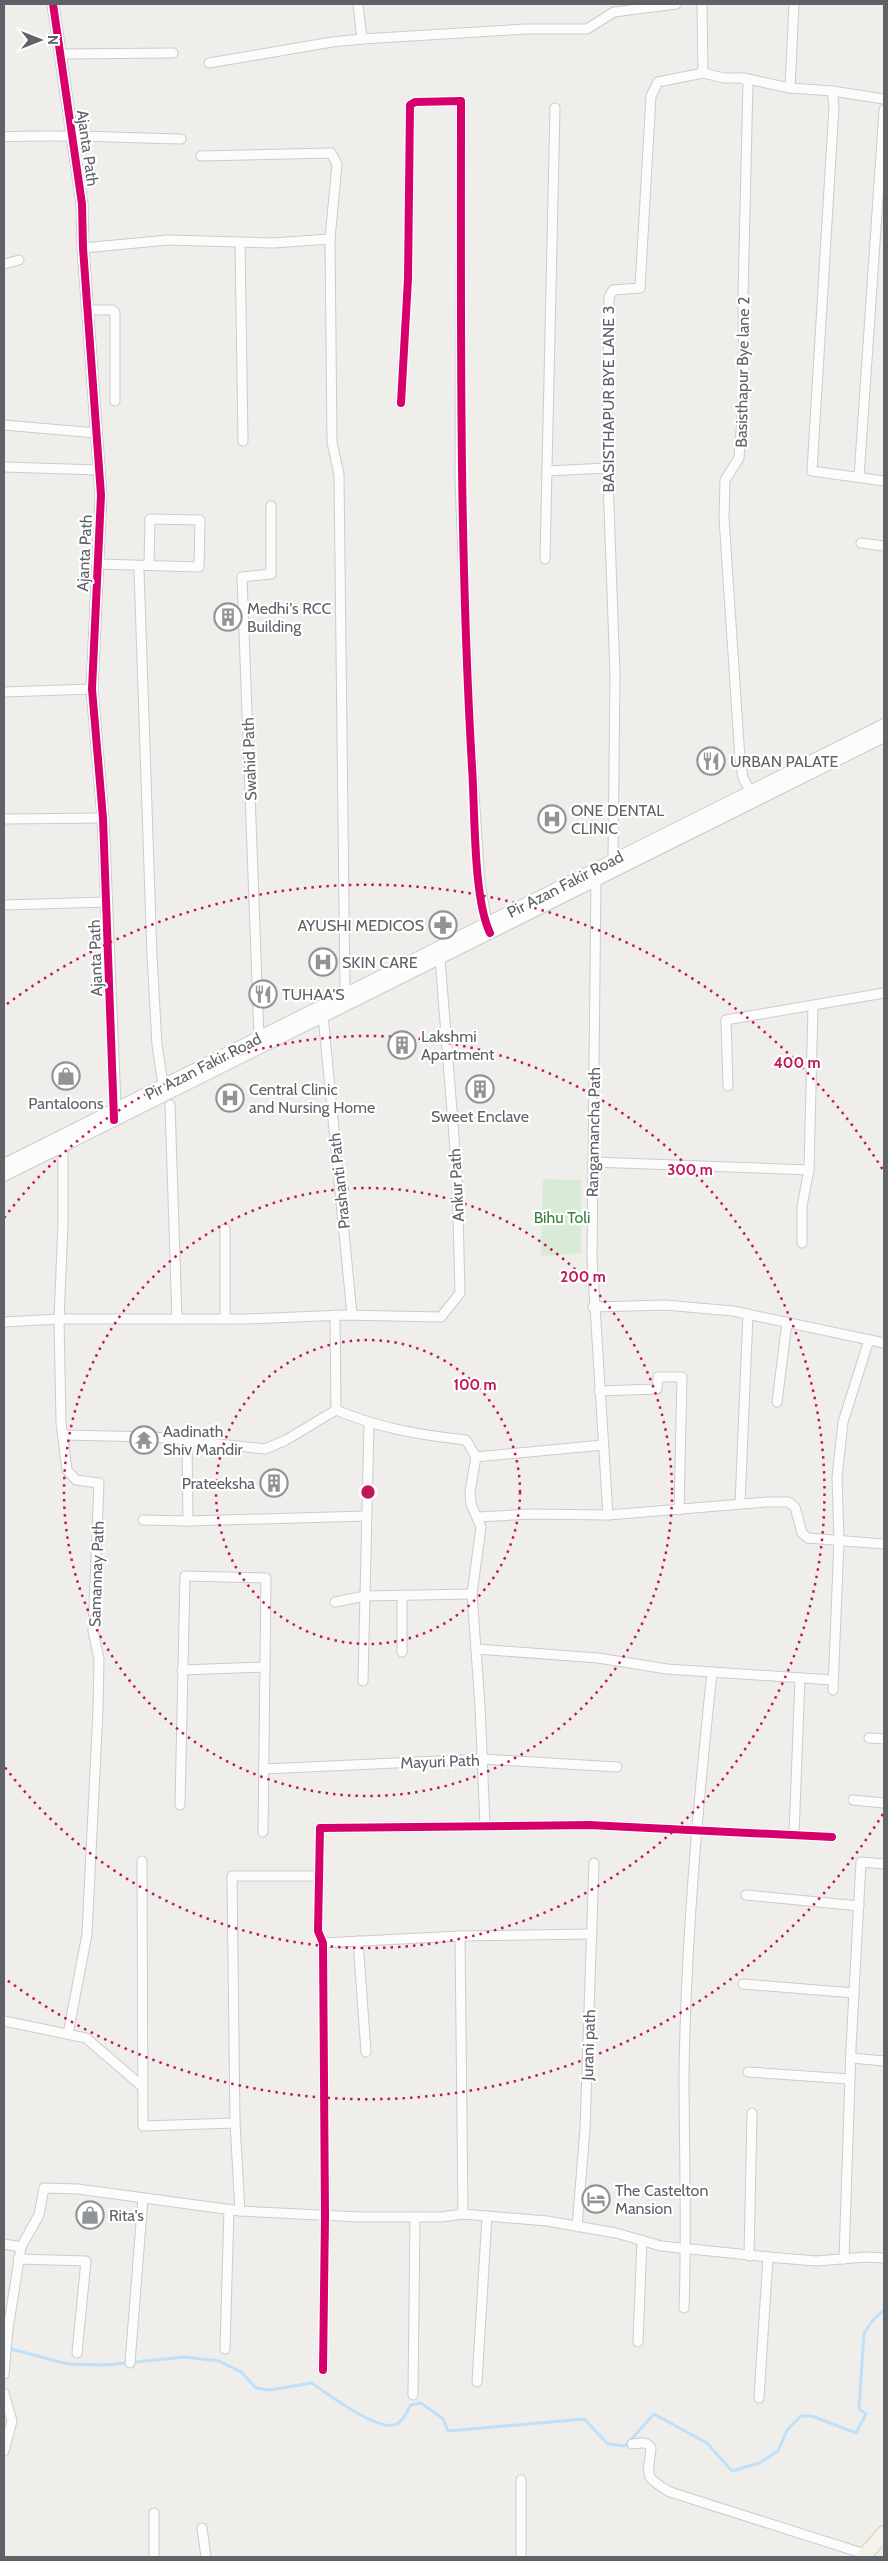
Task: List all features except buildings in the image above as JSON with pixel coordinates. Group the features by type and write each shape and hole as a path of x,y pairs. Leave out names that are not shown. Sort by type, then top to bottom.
{"main road":[{"name":"Pir Azan Fakir Road","path":"596,874 613,860 884,725"},
{"name":"Pir Azan Fakir Road","path":"4,1175 163,1085 345,994 488,928 884,736"},
{"name":"Pir Azan Fakir Road","path":"114,1112 322,1016 440,958 488,928"},
{"name":"Pir Azan Fakir Road","path":"4,1165 63,1141"},
{"path":"864,2556 884,2533"}],"street":[{"name":"Ajanta Path","path":"53,4 82,204 83,248 101,496 92,689 103,818 114,1112"},
{"path":"358,4 362,39"},
{"path":"209,63 332,42 362,39 525,29 587,29 614,12 676,4"},
{"path":"702,4 703,73 724,78 743,78 790,88 832,91 884,99"},
{"path":"790,88 794,4"},
{"path":"61,54 174,53"},
{"name":"BASISTHAPUR BYE LANE 3","path":"613,860 615,675 607,468 609,297 613,290 640,288 645,174 653,87 658,82 703,73"},
{"name":"Basisthapur Bye lane 2","path":"743,78 748,82 743,296 744,392 740,458 726,480 724,518 740,759 743,778 750,792"},
{"path":"832,91 834,106 812,471 884,481"},
{"path":"401,403 408,279 410,105 415,102 462,101 460,480 470,733 480,884 488,928"},
{"path":"545,559 555,108"},
{"path":"859,477 884,110"},
{"path":"4,137 42,135 73,138 181,139"},
{"path":"200,156 331,153 338,164 330,238 332,442 339,475 345,994"},
{"path":"83,248 168,240 273,243 330,238"},
{"path":"240,242 243,441"},
{"path":"4,264 20,260"},
{"path":"88,310 112,310 115,312 115,401"},
{"path":"4,425 96,433"},
{"path":"4,466 99,470"},
{"path":"547,471 607,468"},
{"name":"Swahid Path","path":"259,1037 242,577 271,574 271,506"},
{"path":"98,564 199,567 200,520 150,519 148,565"},
{"path":"861,543 884,546"},
{"path":"140,570 152,956 157,1045 163,1085"},
{"path":"4,692 92,689"},
{"path":"6,819 103,818"},
{"name":"Rangamancha Path","path":"596,874 593,1307 608,1515"},
{"path":"4,905 107,902"},
{"name":"Ankur Path","path":"352,1315 441,1318 460,1292 457,1175 440,958"},
{"path":"728,1086 726,1020 884,993"},
{"path":"802,1243 802,1206 809,1170 813,1006"},
{"name":"Prashanti Path","path":"322,1016 352,1315"},
{"path":"170,1105 177,1319"},
{"name":"Samannay Path","path":"63,1141 63,1223 59,1319 63,1435 67,1470 76,1480 99,1483 93,1631 99,1659 98,1710 88,1934 68,2034"},
{"path":"593,1162 809,1170"},
{"path":"225,1229 225,1319"},
{"path":"593,1307 665,1305 748,1314 884,1343"},
{"path":"740,1504 748,1314"},
{"path":"335,1315 336,1410"},
{"path":"4,1322 59,1319 225,1319 352,1315"},
{"path":"777,1402 787,1322"},
{"path":"833,1690 839,1540 837,1477 843,1422 869,1340"},
{"path":"599,1391 657,1390 658,1377 682,1377 679,1510"},
{"path":"336,1410 369,1424 428,1436 466,1440 476,1457 470,1492 471,1504 481,1527 472,1594 485,1826"},
{"path":"63,1435 154,1437 265,1448 286,1440 336,1410"},
{"path":"363,1681 369,1424"},
{"path":"187,1441 188,1521"},
{"path":"476,1457 603,1445"},
{"path":"478,1518 530,1514 608,1515 788,1502 796,1507 802,1532 808,1538 884,1544"},
{"path":"143,1520 188,1521 366,1516"},
{"path":"180,1804 185,1576 266,1578 263,1832"},
{"path":"336,1602 365,1596 472,1594"},
{"path":"402,1595 402,1652"},
{"path":"476,1649 598,1658 667,1669 832,1680"},
{"path":"182,1670 265,1667"},
{"path":"684,2308 687,2248 684,2072 695,1830 712,1672"},
{"path":"794,1835 800,1678"},
{"path":"869,1738 884,1739"},
{"name":"Mayuri Path","path":"264,1769 482,1759 617,1767"},
{"path":"853,1800 884,1802"},
{"path":"323,2370 325,2216 323,1943 318,1931 320,1828 589,1825 832,1837"},
{"path":"142,1862 143,2126 235,2123"},
{"path":"844,2258 850,2058 861,1862 884,1864"},
{"name":"Jurani path","path":"577,2227 585,2129 594,1863"},
{"path":"240,2211 235,2123 232,1876 311,1876"},
{"path":"746,1895 859,1906"},
{"path":"323,1943 460,1936 592,1934"},
{"path":"460,1936 463,2214"},
{"path":"358,1941 366,2052"},
{"path":"744,1984 854,1993"},
{"path":"4,2021 86,2038 143,2087"},
{"path":"850,2058 884,2061"},
{"path":"748,2072 850,2078"},
{"path":"748,2256 752,2113"},
{"path":"4,2374 18,2259 21,2247 39,2215 44,2188 78,2189 240,2211 325,2216 441,2217 463,2214 547,2221 616,2233 661,2246 748,2256 816,2261 844,2258 884,2258"},
{"path":"130,2363 144,2198"},
{"path":"225,2349 229,2209"},
{"path":"478,2382 487,2216"},
{"path":"413,2395 415,2217"},
{"path":"638,2342 642,2240"},
{"path":"4,2244 21,2247"},
{"path":"759,2398 768,2257"},
{"path":"18,2259 86,2261 76,2353"},
{"path":"4,2393 12,2421 4,2451"},
{"path":"632,2444 644,2443 652,2448 648,2475 652,2482 670,2492 864,2556"},
{"path":"521,2480 521,2557"},
{"path":"154,2513 154,2557"},
{"path":"202,2528 206,2557"}],"green space":[{"name":"Bihu Toli","path":"543,1179 581,1180 581,1253 541,1256"}],"waterway":[{"path":"7,2348 68,2364 105,2365 185,2357 219,2361 241,2372 256,2388 269,2390 312,2383 364,2417 386,2425 397,2424 402,2420 411,2405 421,2403 443,2419 448,2431 584,2419 608,2444 625,2446 654,2414 707,2443 732,2471 759,2463 778,2451 787,2430 801,2416 812,2416 856,2433 866,2414 859,2409 864,2333 873,2320 884,2310"}],"cycle path":[{"path":"53,4 82,204 83,248 101,495 92,689 103,818 114,1120"},
{"path":"401,403 408,279 410,105 415,102 461,101 462,434 465,600 476,852 480,898 484,918 490,933"},
{"path":"323,2370 325,2216 323,1943 318,1931 320,1828 589,1825 832,1837"}],"place":[{"name":"Medhi's RCC Building","path":"228,617"},
{"name":"URBAN PALATE","path":"711,761"},
{"name":"ONE DENTAL CLINIC","path":"552,819"},
{"name":"AYUSHI MEDICOS","path":"443,925"},
{"name":"SKIN CARE","path":"323,962"},
{"name":"TUHAA'S","path":"263,994"},
{"name":"Lakshmi Apartment","path":"402,1045"},
{"name":"Pantaloons","path":"66,1076"},
{"name":"Sweet Enclave","path":"480,1089"},
{"name":"Central Clinic and Nursing Home","path":"230,1098"},
{"name":"Aadinath Shiv Mandir","path":"144,1440"},
{"name":"Prateeksha","path":"274,1483"},
{"name":"The Castelton Mansion","path":"596,2199"},
{"name":"Rita's","path":"90,2215"}]}
